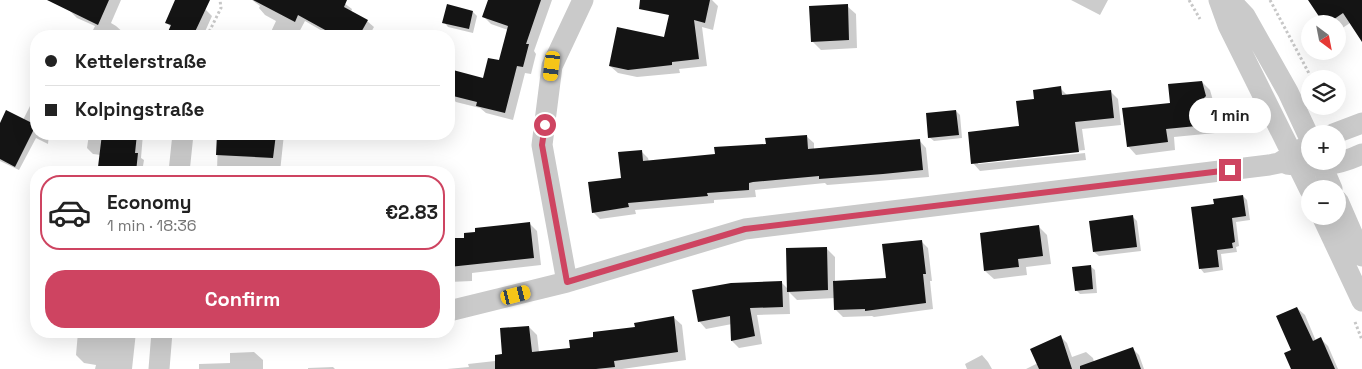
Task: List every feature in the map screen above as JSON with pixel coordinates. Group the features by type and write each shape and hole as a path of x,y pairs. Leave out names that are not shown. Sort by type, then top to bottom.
{"street":[{"path":"567,282 542,145 552,66 583,0"},
{"path":"1219,0 1228,25 1306,180"},
{"path":"1230,0 1245,16 1288,92 1303,125"},
{"path":"1346,129 1362,123"},
{"path":"179,166 182,140"},
{"path":"1346,161 1362,154"},
{"path":"455,310 567,282 745,229 1269,165 1295,156"},
{"path":"1346,219 1362,256"},
{"path":"1326,225 1362,301"},
{"path":"158,369 161,338"}],"path":[{"path":"210,30 221,8 220,0"},
{"path":"1270,0 1307,70"}],"building":[{"path":"47,0 109,0 98,25"},
{"path":"175,0 210,0 196,30 169,30 171,25 165,23"},
{"path":"253,0 347,0 344,7 368,20 362,30 325,30 298,15 295,22"},
{"path":"488,0 541,0 526,44 529,44 523,67 517,66 505,113 476,106 477,102 455,96 455,71 483,78 488,58 499,60 508,26 482,17"},
{"path":"640,0 710,0 705,23 694,20 699,59 672,62 672,65 628,70 609,66 617,27 664,37 669,15 639,9"},
{"path":"1308,0 1362,0 1362,42 1343,13 1340,15 1318,15"},
{"path":"447,4 473,11 469,29 442,23"},
{"path":"848,4 849,40 811,42 809,6"},
{"path":"1202,81 1206,96 1204,98 1207,125 1166,129 1168,142 1127,147 1122,108 1170,103 1168,84"},
{"path":"1061,86 1062,95 1111,90 1114,118 1075,122 1079,152 971,164 968,132 1019,126 1016,101 1034,99 1033,90"},
{"path":"6,110 30,122 30,137 15,167 0,159 0,123"},
{"path":"956,110 959,135 928,138 926,113"},
{"path":"807,135 808,149 920,139 923,170 819,179 819,176 753,182 749,183 749,190 707,193 708,196 628,203 629,207 592,213 588,182 621,178 618,152 642,150 643,161 715,154 714,147 766,144 765,138"},
{"path":"101,140 136,140 137,166 98,166"},
{"path":"217,140 275,140 273,158 216,155"},
{"path":"1243,195 1246,216 1232,218 1235,242 1232,243 1233,248 1217,250 1219,267 1199,269 1191,207 1214,204 1213,199"},
{"path":"1133,215 1137,247 1093,252 1089,221"},
{"path":"530,222 534,258 455,266 455,238 464,238 464,233 475,232 475,228"},
{"path":"1039,225 1043,256 1018,259 1019,267 984,271 980,233"},
{"path":"922,240 926,274 923,274 926,303 865,311 865,309 834,310 833,281 886,278 882,244"},
{"path":"827,247 828,290 787,292 786,248"},
{"path":"1091,265 1093,289 1075,291 1072,267"},
{"path":"782,281 783,307 750,308 755,336 731,341 730,316 698,322 692,290 731,283"},
{"path":"1297,307 1313,341 1321,337 1335,369 1291,369 1284,353 1291,350 1276,316"},
{"path":"674,316 678,352 614,361 615,367 596,369 495,369 495,355 502,354 500,328 529,326 532,352 570,348 569,340 593,337 593,332 635,327 634,323"},
{"path":"1061,335 1072,369 1039,369 1030,349"},
{"path":"1133,347 1141,369 1080,369 1080,366"}],"route":[{"path":"545,125 542,145 567,282 745,229 1230,170"}]}
